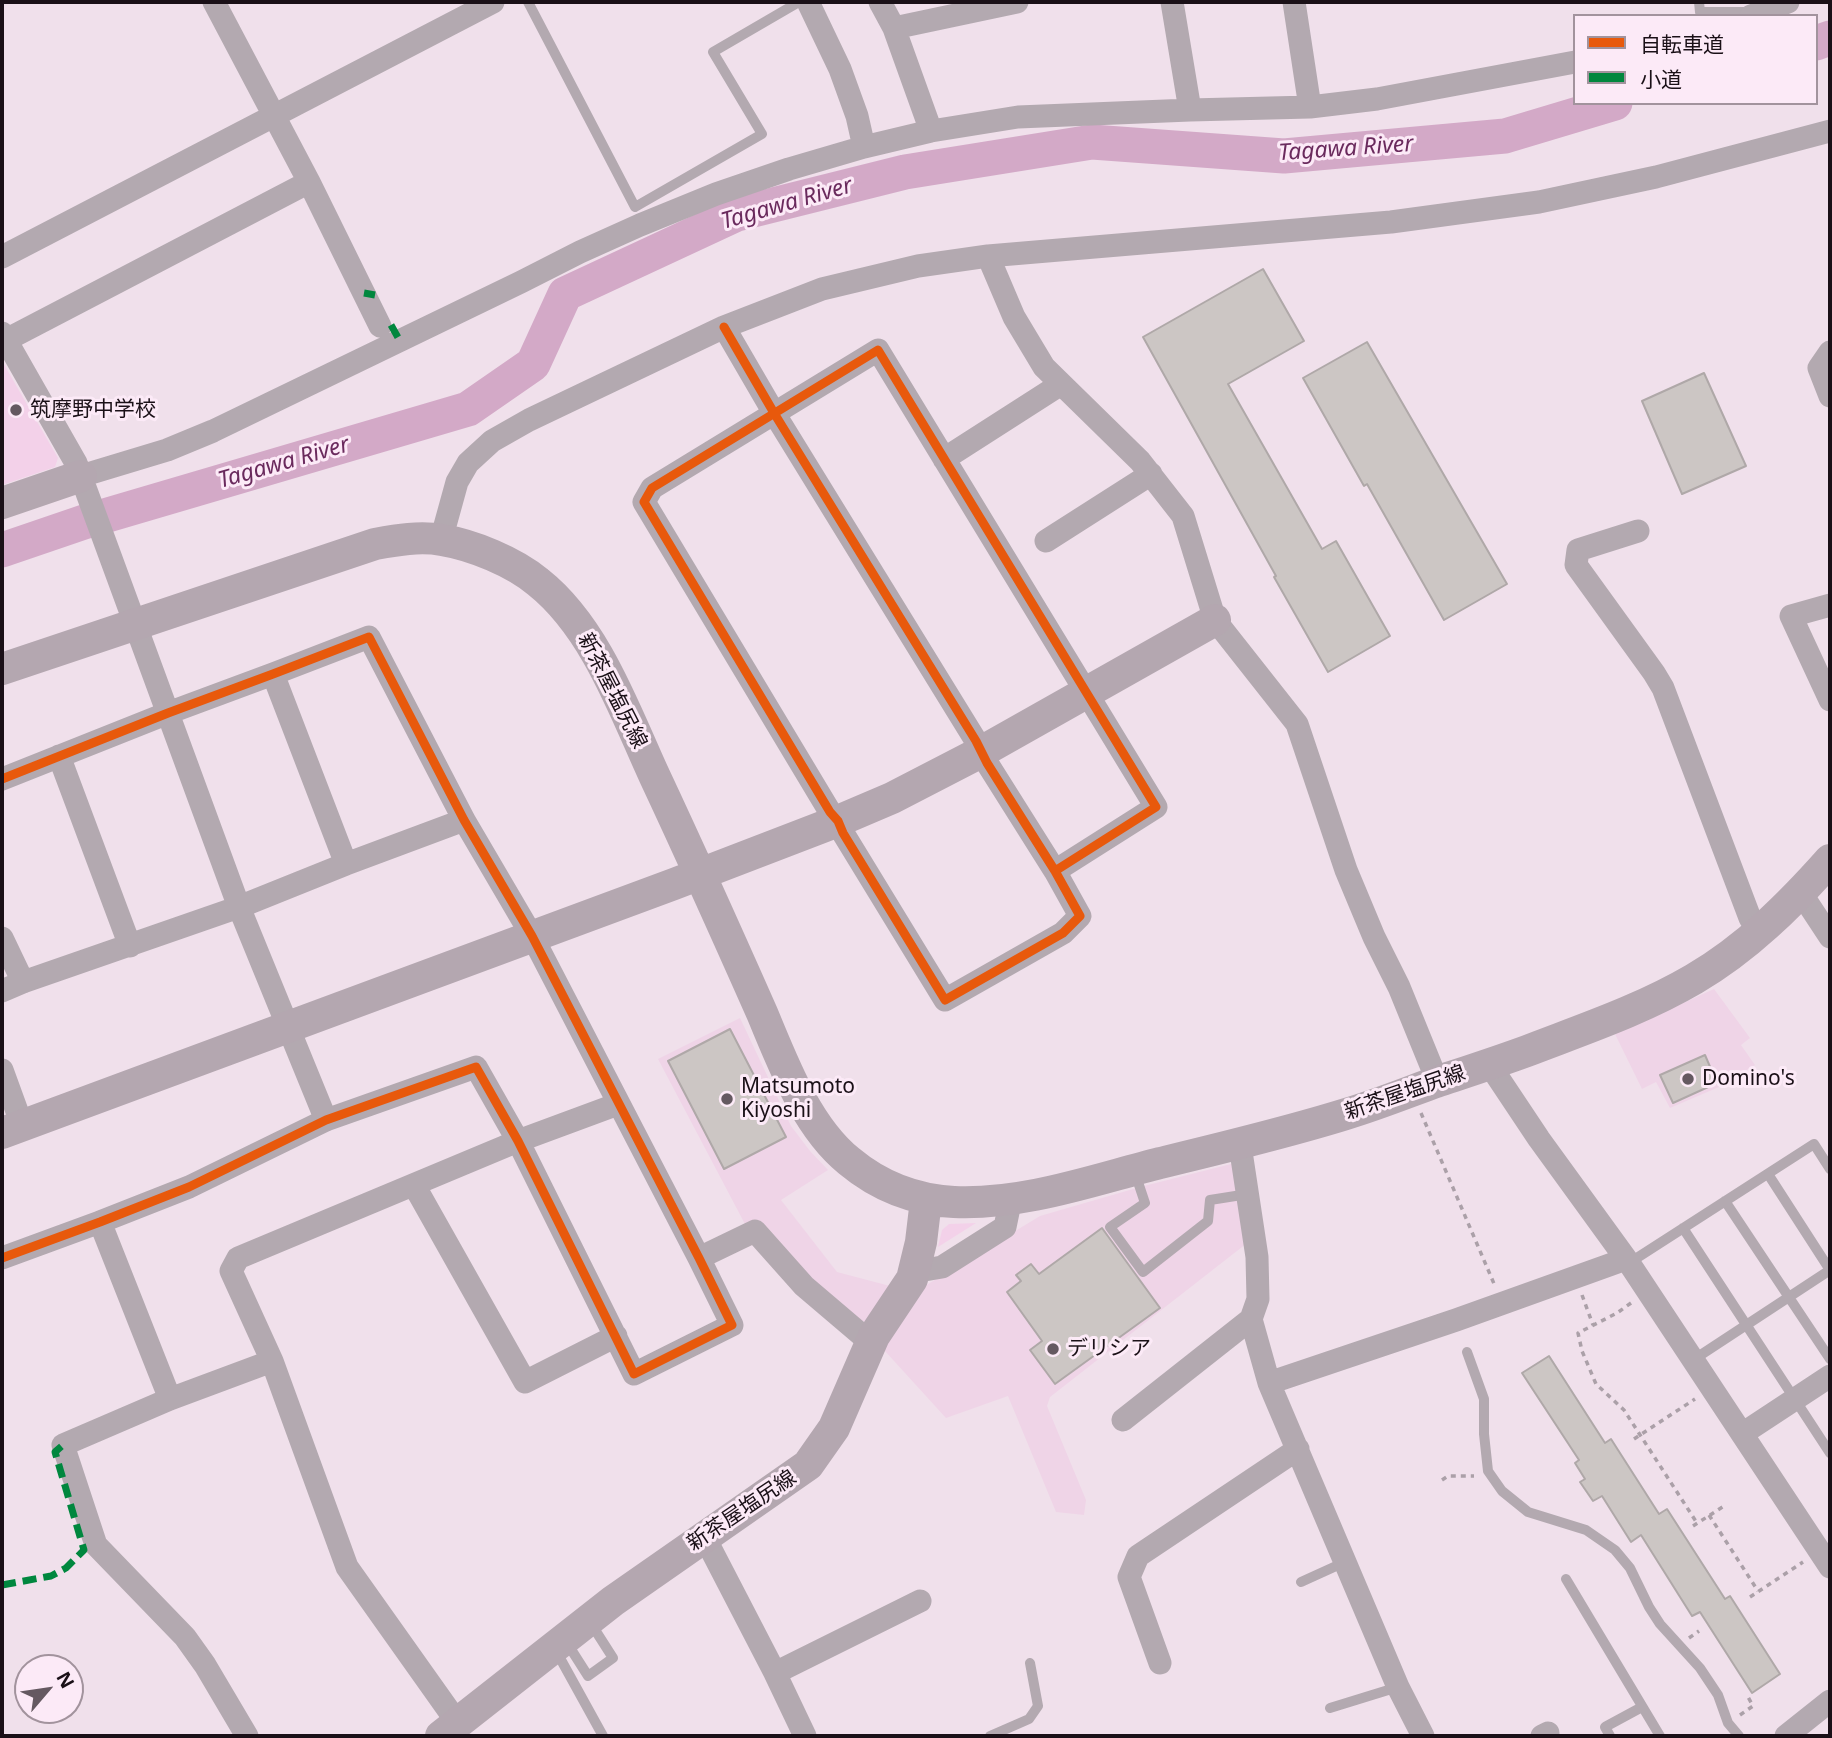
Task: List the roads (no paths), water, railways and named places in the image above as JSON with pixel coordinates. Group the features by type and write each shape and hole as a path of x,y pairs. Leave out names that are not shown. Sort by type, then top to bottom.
{"main road":[{"path":"2,503 83,484"},
{"name":"新茶屋塩尻線","path":"2,669 131,613 375,544 406,538 442,540 495,557 517,568 536,580 575,620 597,655 700,874 783,1062 810,1114 826,1138 847,1159 886,1185 926,1200 959,1202 1011,1198 1059,1189 1240,1144 1348,1114 1631,1012 1698,977 1760,932 1801,893 1830,860"},
{"path":"12,1129 838,821 892,798 981,752 1215,620"},
{"name":"新茶屋塩尻線","path":"451,1733 569,1635 704,1536 808,1465 834,1429 871,1343 912,1279 921,1242 926,1200"}],"street":[{"path":"214,2 309,182 380,326"},
{"path":"2,257 493,2"},
{"path":"808,2 840,69 857,116 864,146"},
{"path":"880,2 894,28 931,131"},
{"path":"894,28 1017,2"},
{"path":"1172,2 1190,110"},
{"path":"1294,2 1310,107"},
{"path":"1757,14 1788,2"},
{"path":"83,484 213,431 640,225 716,194 864,146 931,131 1018,117 1310,107 1390,97 1573,62"},
{"path":"442,540 457,482 468,463 492,441 541,414 724,327 822,289 918,266 988,256 1391,222 1539,202 1656,177 1830,131"},
{"path":"309,182 4,337 76,463 239,907 326,1120"},
{"path":"988,256 1014,317 1044,367 1140,461 1183,516 1215,620 1297,724 1346,870 1374,937 1399,987 1436,1082"},
{"path":"724,327 774,413 1055,871 1080,916 1063,933 945,1000 644,502 652,488 774,413 878,350 1156,807 1055,871"},
{"path":"1830,352 1819,368 1830,396"},
{"path":"944,459 1061,384"},
{"path":"1046,541 1151,474"},
{"path":"1638,531 1578,550 1576,565 1663,688 1750,918 1760,932"},
{"path":"1830,605 1791,616 1830,701"},
{"path":"2,779 167,712 369,637 464,820 532,936 732,1325 634,1374 518,1140 476,1067 326,1120 189,1186 2,1258"},
{"path":"273,674 346,864"},
{"path":"59,756 130,946"},
{"path":"2,991 239,907 464,820"},
{"path":"1801,893 1830,937"},
{"path":"2,938 23,982"},
{"path":"1489,1065 1628,1261 1742,1434 1820,1562"},
{"path":"2,1070 12,1129"},
{"path":"451,1733 452,1715 347,1567 272,1361 231,1271 238,1258 518,1140 618,1104"},
{"path":"1123,1420 1251,1319 1258,1299 1258,1257 1240,1144"},
{"path":"414,1185 525,1381 616,1336"},
{"path":"914,1272 942,1267 1005,1227 1011,1198"},
{"path":"100,1222 170,1399"},
{"path":"699,1258 755,1231 804,1286 871,1343"},
{"path":"1269,1383 1575,1276 1628,1261"},
{"path":"1251,1319 1269,1383 1398,1687 1423,1736"},
{"path":"247,1736 185,1637 96,1545 63,1445 170,1399 272,1361"},
{"path":"1742,1434 1830,1376"},
{"path":"1160,1663 1129,1577 1138,1556 1298,1449"},
{"path":"704,1536 805,1736"},
{"path":"775,1673 920,1601"},
{"path":"1786,1736 1830,1701"}],"lane":[{"path":"528,2 635,207 762,134 713,52 799,2"},
{"path":"1699,2 1700,12 1757,14"},
{"path":"1628,1261 1814,1144 1830,1169"},
{"path":"1135,1170 1145,1203 1110,1227 1143,1272 1208,1221 1210,1200 1248,1194"},
{"path":"1693,1360 1830,1270 1768,1174"},
{"path":"1725,1201 1830,1359"},
{"path":"1683,1228 1830,1452"},
{"path":"1467,1352 1485,1399 1484,1434 1488,1471 1502,1491 1528,1512 1586,1530 1615,1550 1630,1568 1660,1624 1700,1668 1718,1695 1728,1723 1739,1736"},
{"path":"1301,1582 1345,1562"},
{"path":"1566,1579 1660,1736"},
{"path":"569,1635 603,1736"},
{"path":"990,1736 1029,1719 1038,1706 1030,1663"},
{"path":"1330,1708 1398,1687"},
{"path":"1610,1736 1605,1727 1642,1706"}],"waterway":[{"name":"Tagawa River","path":"1818,42 1830,38"},
{"name":"Tagawa River","path":"2,550 84,522 468,409 533,364 565,294 737,214 905,172 1092,142 1284,156 1505,136 1608,105"}],"place":[{"name":"筑摩野中学校","path":"16,410"},
{"name":"Domino's","path":"1688,1079"},
{"name":"Matsumoto Kiyoshi","path":"727,1099"},
{"name":"デリシア","path":"1053,1349"}]}
